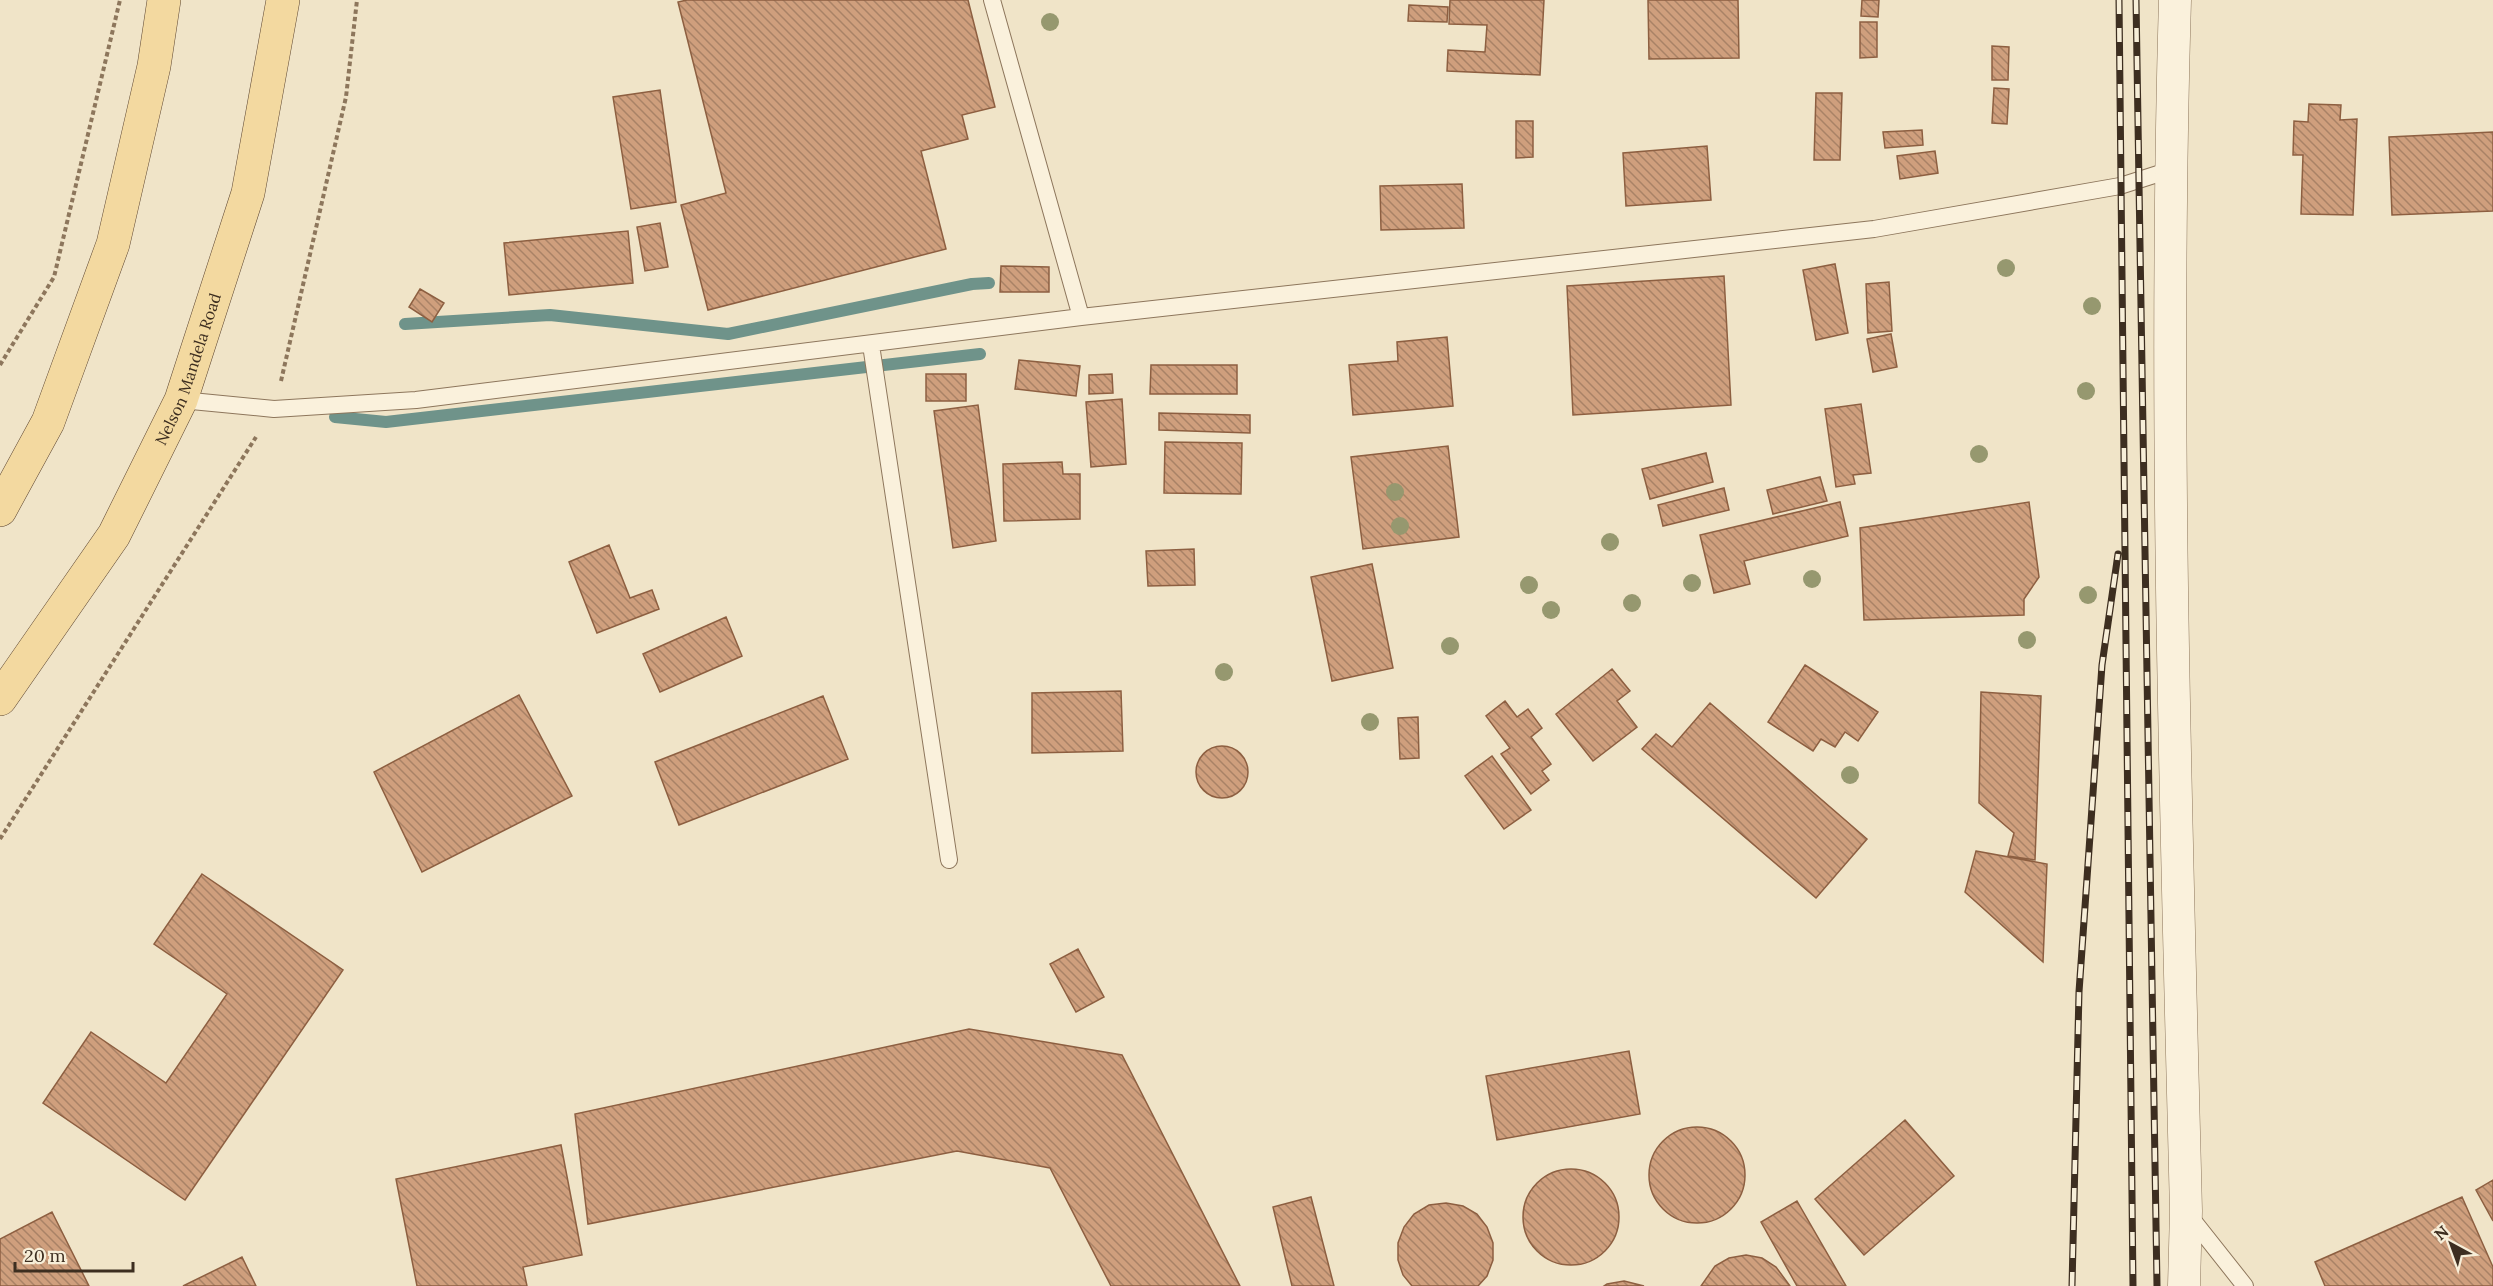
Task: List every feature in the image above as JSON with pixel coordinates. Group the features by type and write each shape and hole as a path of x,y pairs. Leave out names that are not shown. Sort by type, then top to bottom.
{"main road":[{"path":"0,510 48,422 113,244 154,66 164,0"},
{"name":"Nelson Mandela Road","path":"0,699 114,535 181,400 248,193 283,0"}],"street":[{"path":"2175,0 2170,170 2174,697 2186,1211 2184,1286"}],"lane":[{"path":"992,0 1081,317"},
{"path":"181,400 274,409 416,400 1081,317 1874,229 2120,186 2170,170"},
{"path":"870,345 949,860"},
{"path":"2186,1211 2245,1286"}],"path":[{"path":"0,365 54,277 120,0"}],"building":[{"path":"687,0 968,0 995,107 962,115 968,139 921,151 946,249 708,310 681,205 726,193 678,2"},
{"path":"1450,0 1544,0 1540,75 1447,71 1448,50 1485,52 1487,25 1449,24"},
{"path":"1648,0 1738,0 1739,58 1649,59"},
{"path":"1862,0 1879,0 1878,17 1861,16"},
{"path":"1409,5 1448,7 1447,22 1408,21"},
{"path":"1860,22 1877,22 1877,57 1860,58"},
{"path":"1992,46 2009,47 2008,80 1992,80"},
{"path":"1994,88 2009,89 2007,124 1992,123"},
{"path":"660,90 676,202 631,209 613,97"},
{"path":"1816,93 1842,93 1840,160 1814,160"},
{"path":"2309,104 2341,105 2340,120 2357,119 2353,215 2301,214 2303,155 2293,155 2294,121 2308,122"},
{"path":"1516,121 1533,121 1533,157 1516,158"},
{"path":"1922,130 1923,145 1885,148 1883,132"},
{"path":"2493,132 2493,211 2392,215 2389,137"},
{"path":"1707,146 1711,200 1626,206 1623,153"},
{"path":"1935,151 1938,173 1900,179 1897,156"},
{"path":"1462,184 1464,228 1381,230 1380,186"},
{"path":"660,223 668,267 645,271 637,227"},
{"path":"628,231 633,283 509,295 504,243"},
{"path":"1835,264 1848,333 1816,340 1803,270"},
{"path":"1001,266 1049,267 1049,292 1000,292"},
{"path":"1724,276 1731,405 1573,415 1567,286"},
{"path":"1889,282 1892,331 1868,333 1866,284"},
{"path":"420,289 444,303 432,322 409,307"},
{"path":"1891,334 1897,367 1873,372 1867,339"},
{"path":"1447,337 1453,406 1353,415 1349,365 1398,361 1397,342"},
{"path":"1019,360 1080,366 1076,396 1015,389"},
{"path":"1151,365 1237,365 1237,394 1150,394"},
{"path":"926,374 966,374 966,401 926,401"},
{"path":"1112,374 1113,393 1089,394 1089,375"},
{"path":"1122,399 1126,464 1091,467 1086,402"},
{"path":"1861,404 1871,473 1853,475 1855,484 1836,487 1825,409"},
{"path":"978,405 996,541 953,548 934,411"},
{"path":"1159,413 1250,415 1250,433 1159,430"},
{"path":"1165,442 1242,443 1241,494 1164,493"},
{"path":"1448,446 1459,537 1363,549 1351,457"},
{"path":"1706,453 1713,482 1650,499 1642,469"},
{"path":"1062,462 1063,474 1080,474 1080,519 1004,521 1003,464"},
{"path":"1820,477 1827,501 1773,514 1767,490"},
{"path":"1724,488 1729,510 1663,526 1658,505"},
{"path":"1840,502 1848,536 1744,561 1750,584 1714,593 1700,535"},
{"path":"2029,502 2039,577 2024,599 2024,615 1864,620 1860,528"},
{"path":"609,545 630,598 652,590 659,609 597,633 569,562"},
{"path":"1194,549 1195,585 1148,586 1146,551"},
{"path":"1372,564 1393,668 1332,681 1311,577"},
{"path":"726,617 742,656 660,692 643,654"},
{"path":"1805,665 1878,712 1858,741 1845,732 1835,747 1821,739 1813,751 1768,722"},
{"path":"1612,669 1630,691 1617,701 1637,727 1593,761 1556,714"},
{"path":"1121,691 1123,751 1032,753 1032,693"},
{"path":"1981,692 2041,696 2035,860 2008,856 2014,833 1979,803"},
{"path":"519,695 572,796 422,872 374,772"},
{"path":"823,696 848,759 679,825 655,762"},
{"path":"1505,701 1517,717 1528,709 1542,728 1531,737 1551,764 1542,771 1549,780 1531,794 1501,754 1510,748 1486,716"},
{"path":"1710,703 1867,839 1816,898 1642,749 1656,734 1672,747"},
{"path":"1418,717 1419,758 1400,759 1398,718"},
{"path":"1222,746 1232,748 1240,754 1246,762 1248,772 1246,782 1240,790 1232,796 1222,798 1212,796 1204,790 1198,782 1196,772 1198,762 1204,754 1212,748"},
{"path":"1492,756 1531,810 1504,829 1465,776"},
{"path":"1976,851 2047,864 2043,962 1965,892"},
{"path":"202,874 343,970 185,1200 43,1103 91,1032 166,1083 227,994 154,944"},
{"path":"1078,949 1104,997 1076,1012 1050,964"},
{"path":"969,1029 1122,1055 1240,1286 1111,1286 1050,1168 957,1151 588,1224 575,1114"},
{"path":"1629,1051 1640,1114 1497,1140 1486,1076"},
{"path":"1905,1120 1954,1176 1864,1255 1815,1199"},
{"path":"1697,1127 1715,1131 1731,1141 1741,1157 1745,1175 1741,1193 1731,1209 1715,1219 1697,1223 1679,1219 1663,1209 1653,1193 1649,1175 1653,1157 1663,1141 1679,1131"},
{"path":"561,1145 582,1255 523,1267 527,1286 417,1286 396,1179"},
{"path":"1571,1169 1589,1173 1605,1183 1615,1199 1619,1217 1615,1235 1605,1251 1589,1261 1571,1265 1553,1261 1537,1251 1527,1235 1523,1217 1527,1199 1537,1183 1553,1173"},
{"path":"2493,1180 2493,1221 2476,1190"},
{"path":"1311,1197 1334,1286 1292,1286 1273,1207"},
{"path":"2462,1197 2493,1267 2493,1286 2325,1286 2315,1262"},
{"path":"1797,1201 1846,1286 1797,1286 1761,1222"},
{"path":"1446,1203 1463,1206 1477,1214 1487,1227 1493,1243 1493,1260 1487,1276 1478,1286 1412,1286 1403,1275 1398,1260 1398,1243 1404,1227 1414,1214 1429,1205"},
{"path":"52,1212 89,1286 0,1286 0,1239"},
{"path":"1746,1255 1762,1258 1776,1267 1790,1286 1701,1286 1715,1266 1729,1258"},
{"path":"242,1257 256,1286 183,1286"},
{"path":"1624,1281 1644,1286 1604,1286 1607,1284"}],"waterway":[{"path":"405,324 550,315 728,334 972,284 989,283"},
{"path":"335,417 386,422 980,354"}],"railway":[{"path":"2119,0 2133,1286"},
{"path":"2136,0 2157,1286"},
{"path":"2072,1286 2079,992 2102,665 2118,554"}]}
